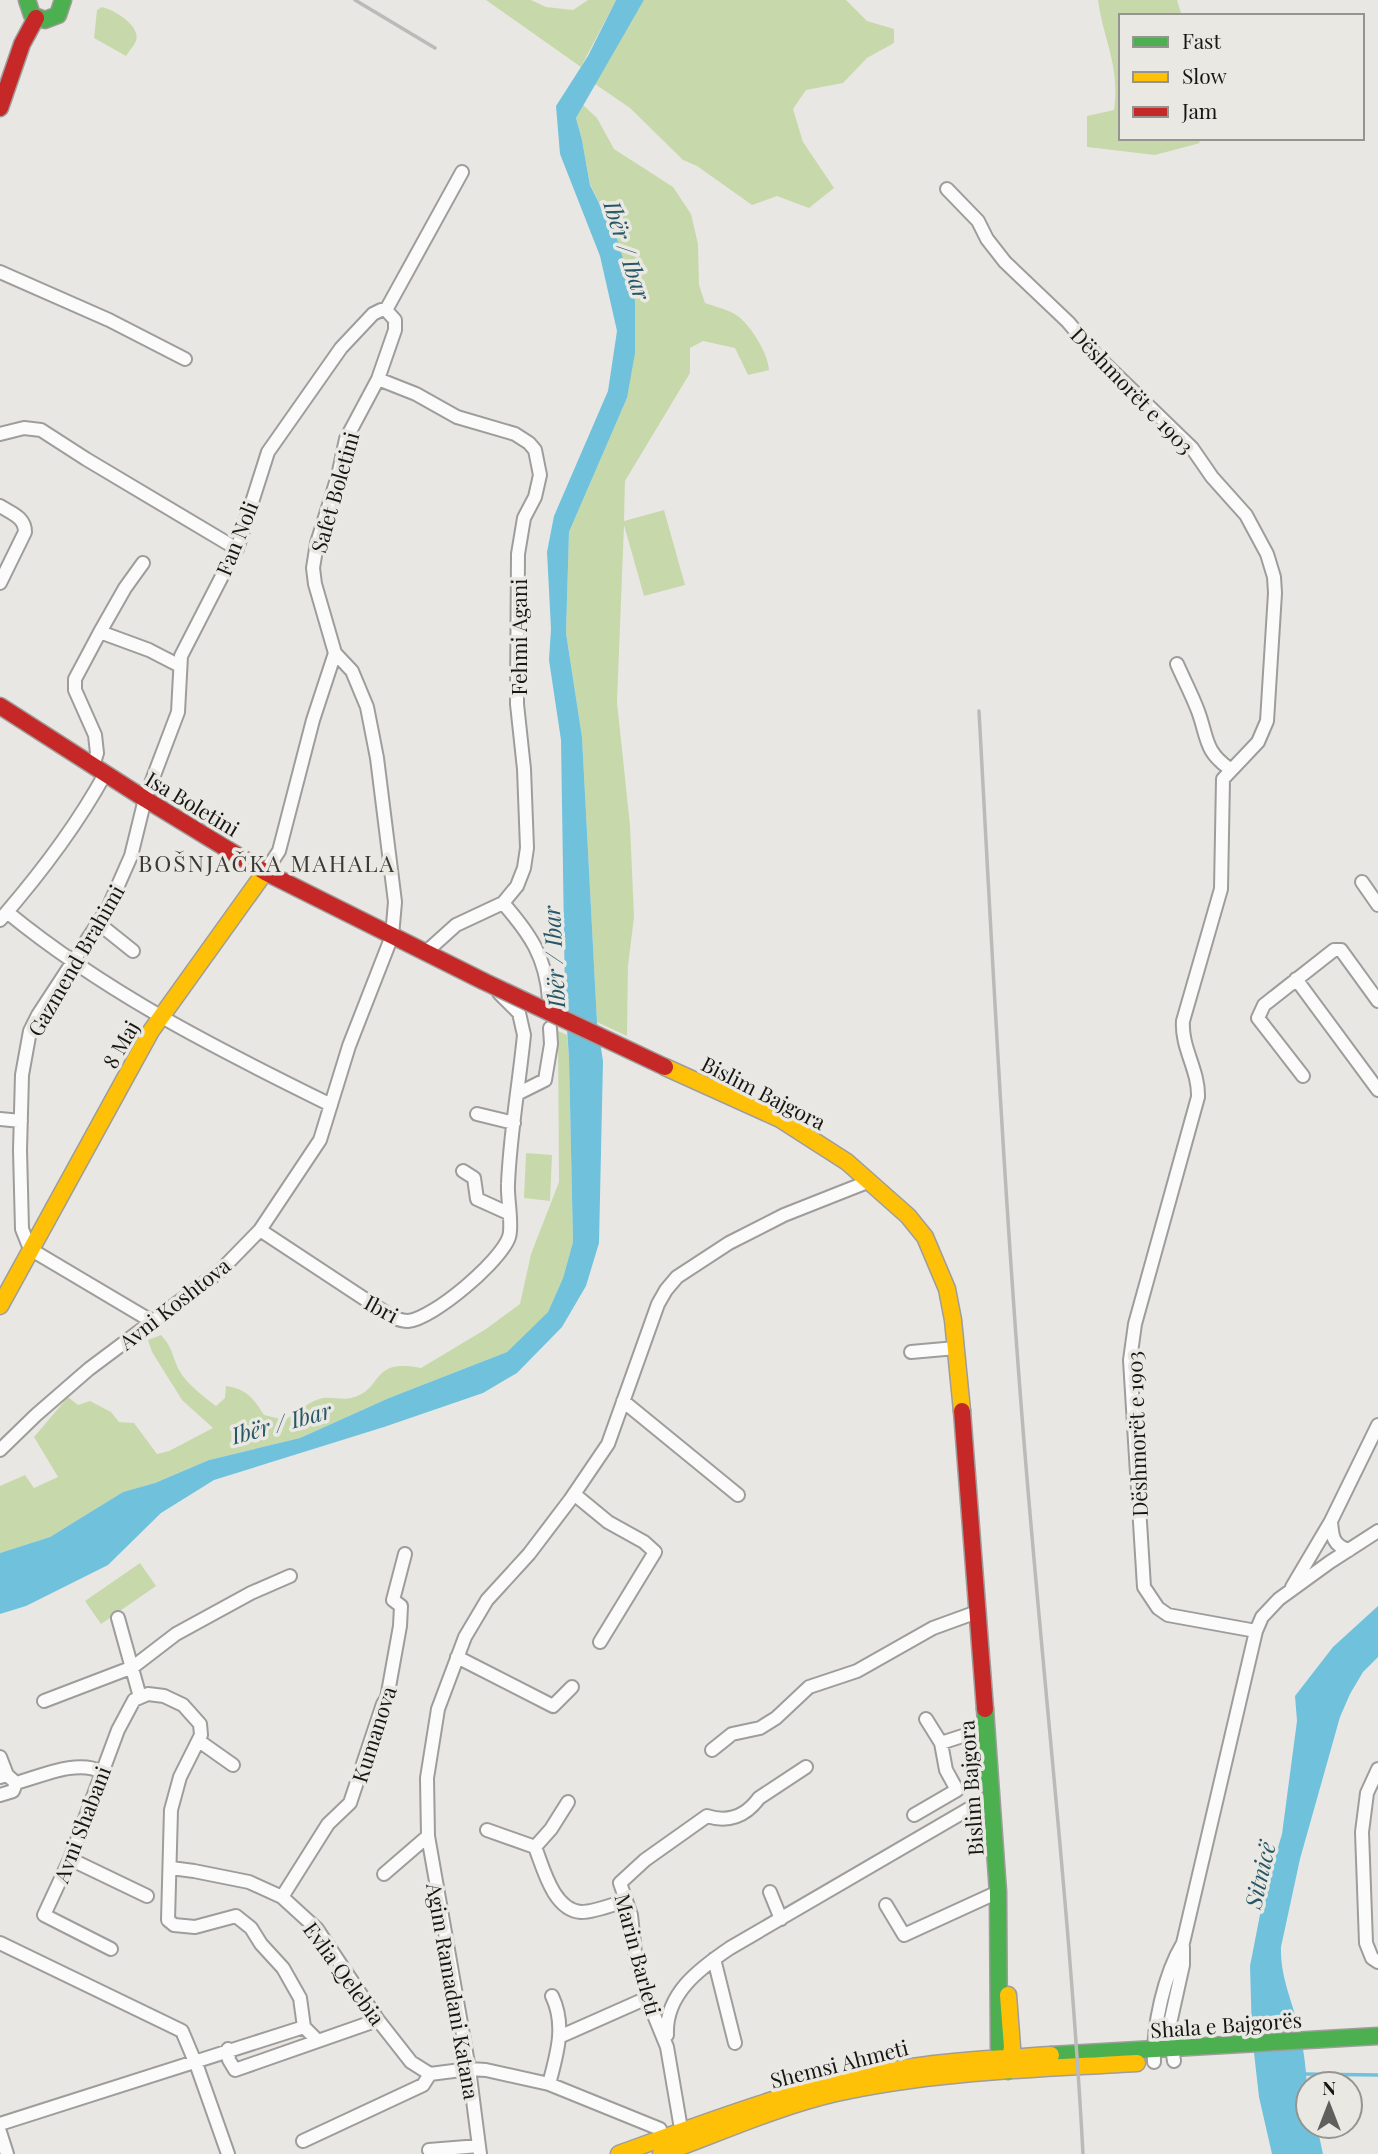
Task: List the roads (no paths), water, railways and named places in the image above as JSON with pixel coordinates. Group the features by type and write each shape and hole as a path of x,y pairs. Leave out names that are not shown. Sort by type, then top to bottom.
{"main road":[{"path":"25,0 29,11 36,18 45,20 55,18 61,11 63,0"},
{"path":"0,107 22,44 36,18"},
{"name":"Isa Boletini","path":"0,706 265,872 484,981"},
{"name":"8 Maj","path":"0,1306 151,1031 265,872"},
{"name":"Bislim Bajgora","path":"484,981 780,1119 821,1144 870,1181 908,1216 925,1237 947,1289 956,1348 969,1481 999,1892 1000,1961 1007,2062"},
{"path":"955,2061 984,2048 1005,2031 1032,2056"},
{"name":"Shala e Bajgorës","path":"1077,2061 1236,2051 1378,2036"},
{"name":"Shala e Bajgorës","path":"1236,2051 1378,2048"},
{"name":"Shemsi Ahmeti","path":"618,2154 661,2146 833,2094 1032,2056 1077,2061"},
{"name":"Shemsi Ahmeti","path":"661,2146 697,2126 827,2083 899,2068 955,2061 1077,2061"}],"street":[{"path":"386,310 462,172"},
{"name":"Dëshmorët e 1903","path":"947,190 978,221 987,239 1005,262 1192,448 1212,477 1245,515 1267,554 1275,577 1267,720 1258,742 1223,779 1223,860 1219,898 1183,1021 1198,1097 1135,1324 1130,1360 1144,1587 1157,1608 1168,1615 1256,1631"},
{"path":"0,272 109,320 185,359"},
{"name":"Safet Boletini","path":"335,653 315,583 314,555 346,439 378,380 395,330 396,320 386,310"},
{"name":"Fan Noli","path":"145,799 178,712 181,656 237,549 268,452 341,348 373,314 386,310"},
{"name":"Fehmi Agani","path":"378,380 416,394 457,417 515,435 529,443 535,450 538,461 539,484 524,518 518,554 517,704 524,769 527,848 522,877 503,903 456,926 426,952"},
{"path":"0,434 24,428 41,430 237,549"},
{"path":"0,506 23,521 26,532 0,583"},
{"path":"143,563 125,587 75,679 75,690 95,735 99,770 85,811 58,849 3,916 208,1045 331,1105"},
{"path":"100,632 149,650 180,666"},
{"path":"265,872 279,851 313,720 335,653"},
{"name":"Avni Koshtova","path":"0,1450 89,1369 220,1271 260,1230 320,1140 349,1046 393,936 395,902 377,758 367,707 352,671 335,653"},
{"path":"1177,664 1199,714 1209,748 1217,760 1230,769"},
{"name":"Gazmend Brahimi","path":"30,1249 22,1229 20,1212 22,1075 30,1031 118,889 131,856 145,799"},
{"path":"1362,882 1378,905"},
{"path":"503,903 527,930 548,974 550,999"},
{"path":"98,923 133,951"},
{"path":"1303,1076 1258,1018 1265,1005 1334,950 1341,950 1378,1001"},
{"path":"1296,979 1378,1090"},
{"name":"Ibri","path":"260,1230 392,1317 408,1321 441,1305 481,1273 508,1238 508,1182 524,1035 523,1022 512,1005 484,981"},
{"path":"519,1093 545,1080 551,1044 550,1027"},
{"path":"477,1114 514,1123"},
{"path":"0,1119 21,1121"},
{"path":"463,1171 474,1178 477,1199 508,1213"},
{"name":"Agim Ramadani Katana","path":"429,2150 480,2150 469,2069 428,1836 427,1778 438,1709 464,1637 486,1600 529,1554 608,1444 659,1304 677,1277 759,1227 870,1181"},
{"path":"30,1249 153,1322"},
{"path":"911,1352 956,1348"},
{"path":"623,1401 738,1495"},
{"path":"1288,1593 1331,1521 1378,1425"},
{"path":"574,1494 608,1522 644,1542 655,1552 600,1642"},
{"path":"1331,1521 1332,1538 1340,1548 1349,1550"},
{"path":"1173,2055 1169,2028 1182,1965 1183,1943 1256,1631 1262,1616 1288,1593 1378,1531"},
{"name":"Kumanova","path":"282,1897 328,1824 350,1803 358,1784 387,1698 400,1626 401,1606 393,1600 405,1553"},
{"path":"44,1701 133,1667 176,1634 251,1593 290,1576"},
{"path":"712,1750 732,1734 760,1728 776,1718 809,1687 857,1671 933,1628 977,1612"},
{"path":"118,1618 140,1697 148,1694 164,1696 183,1706 200,1724 199,1741 180,1777 171,1810 168,1920 174,1926 195,1927 236,1916 251,1928 261,1944 283,1968 300,1998 304,2027 317,2040"},
{"path":"457,1657 553,1706 572,1687"},
{"name":"Avni Shabani","path":"111,1948 44,1915 70,1859 127,1711 140,1697"},
{"path":"914,1815 957,1790 946,1770 941,1743 926,1719"},
{"path":"941,1743 987,1728"},
{"path":"199,1741 233,1765"},
{"path":"0,1757 13,1791 0,1795"},
{"path":"8,1778 77,1766 93,1767 102,1772"},
{"name":"Marin Barleti","path":"680,2123 667,2047 647,1998 635,1953 631,1914 624,1901 620,1883 662,1847 707,1816 724,1820 733,1818 747,1811 759,1798 806,1767"},
{"path":"1378,1769 1367,1793 1363,1855 1366,1943 1372,1958 1378,1962"},
{"path":"667,2047 666,2021 681,1989 714,1959 991,1796"},
{"path":"535,1847 551,1829 568,1802"},
{"path":"487,1830 535,1847 556,1894 564,1904 581,1912 624,1901"},
{"path":"384,1874 428,1836"},
{"path":"70,1859 147,1896"},
{"name":"Evlia Qelebia","path":"171,1868 248,1882 282,1897 317,1928 378,2020 411,2062 430,2074"},
{"path":"770,1892 781,1919"},
{"path":"886,1905 904,1934 999,1892"},
{"path":"0,1943 182,2031 228,2154"},
{"path":"1154,2056 1154,2036 1160,2010 1174,1961 1183,1943"},
{"path":"714,1959 735,2043"},
{"path":"549,2084 559,2036 558,2009 552,1996"},
{"path":"559,2036 647,1998"},
{"path":"229,2049 229,2060 235,2070 378,2020"},
{"path":"0,2123 304,2027"},
{"path":"303,2141 423,2085 430,2074 469,2069 486,2070 549,2084 661,2146 673,2123 697,2126"},
{"path":"0,2132 7,2154"}],"water":[{"path":"616,0 644,0 576,118 590,185 618,241 635,301 635,353 627,398 569,532 566,633 582,737 597,1022 603,1061 599,1243 586,1286 562,1327 517,1373 483,1393 214,1480 161,1513 108,1565 26,1606 0,1614 0,1553 50,1537 123,1492 155,1483 209,1460 300,1438 389,1398 507,1352 548,1312 563,1278 573,1242 569,1058 565,1000 561,740 549,660 551,629 547,552 554,516 608,391 617,331 600,256 560,154 556,106 588,56"},
{"path":"1378,1606 1378,1657 1363,1672 1340,1717 1300,1859 1281,1947 1283,1971 1298,2026 1306,2070 1294,2070 1294,2140 1320,2140 1323,2154 1272,2154 1259,2097 1252,2035 1250,1966 1264,1894 1282,1834 1297,1721 1295,1696 1333,1647"}],"waterway":[{"path":"1364,2075 1378,2075"}],"railway":[{"path":"355,0 435,48"},
{"path":"979,711 1016,1339 1071,1973 1083,2154"}],"district":[{"name":"BOŠNJAČKA MAHALA","path":"267,862"}],"water label":[{"name":"Ibër / Ibar","path":"628,250"},
{"name":"Ibër / Ibar","path":"553,957"},
{"name":"Ibër / Ibar","path":"281,1422"},
{"name":"Sitnicë","path":"1259,1875"}]}
